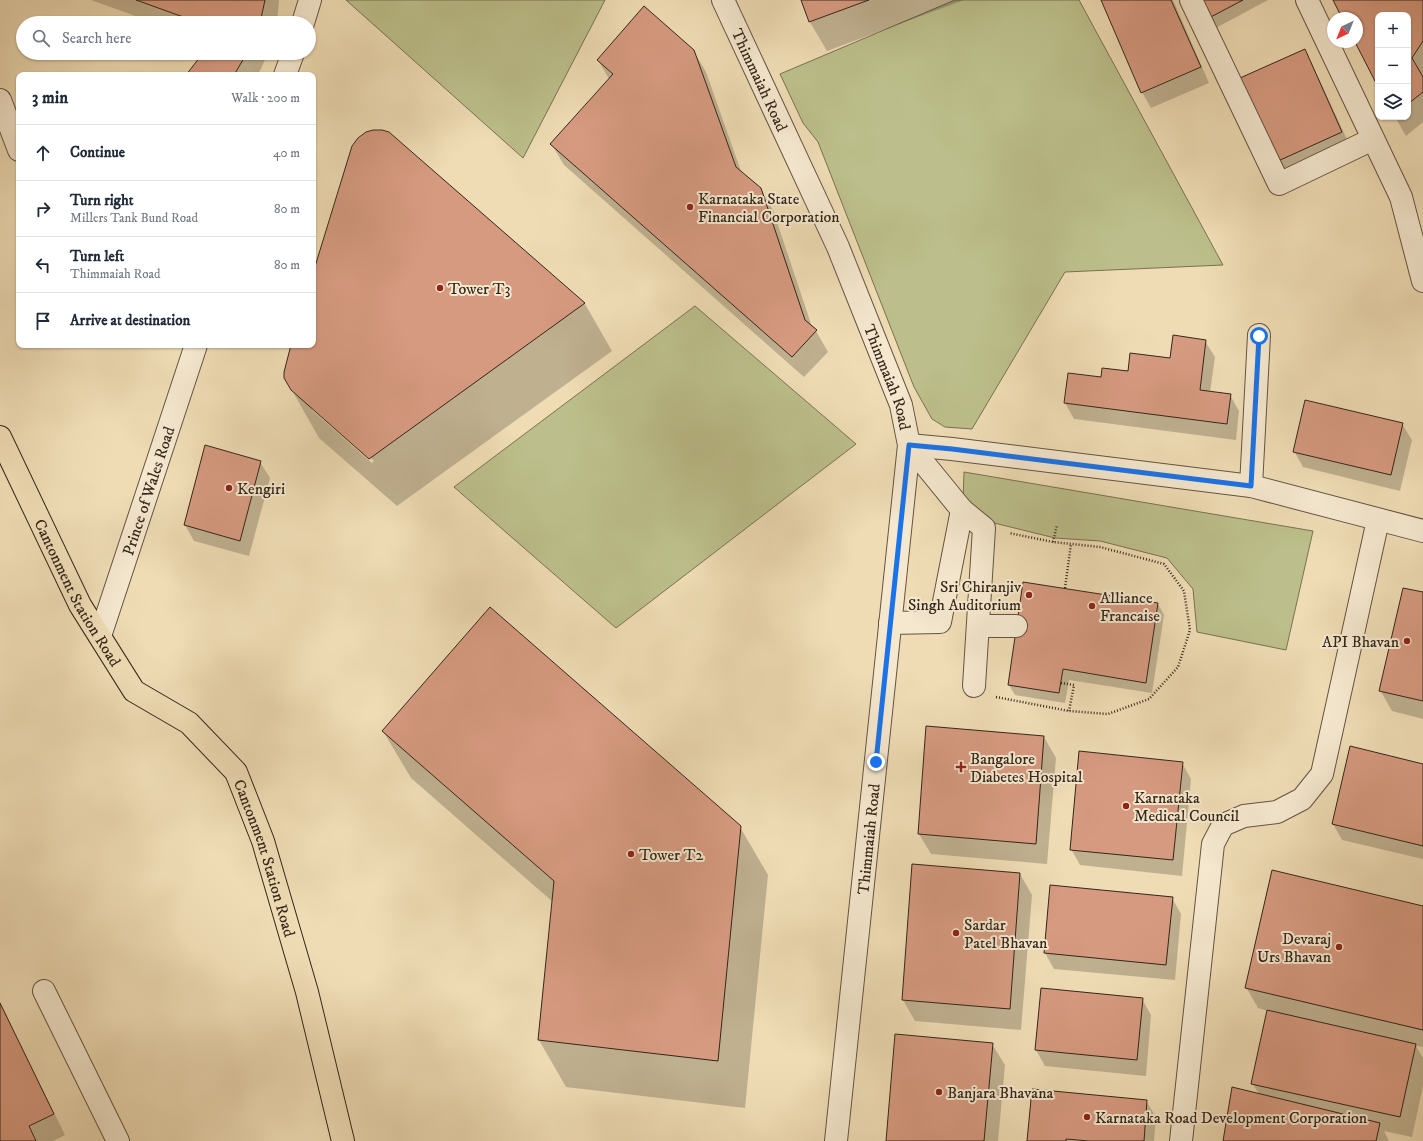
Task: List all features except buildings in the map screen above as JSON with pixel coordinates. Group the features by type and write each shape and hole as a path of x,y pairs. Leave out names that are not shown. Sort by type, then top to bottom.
{"main road":[{"name":"Cantonment Station Road","path":"0,437 80,605 134,690 189,723 236,772 263,841 305,984 343,1141"}],"street":[{"path":"305,16 310,0"},
{"name":"Thimmaiah Road","path":"723,0 838,246 901,405 909,445 836,1141"},
{"path":"1191,0 1279,184 1373,139"},
{"path":"1307,0 1401,197 1423,281"},
{"path":"286,72 290,60"},
{"path":"0,100 16,142"},
{"path":"1251,486 1259,336"},
{"name":"Prince of Wales Road","path":"100,636 195,348"},
{"path":"909,445 1251,486 1423,531"},
{"path":"909,445 962,510 984,528 974,686"},
{"path":"890,624 940,622 962,510"},
{"path":"1181,1141 1213,844 1224,825 1244,816 1278,812 1302,799 1322,774 1378,520"},
{"path":"978,626 1016,626"},
{"path":"44,991 118,1141"}],"path":[{"path":"1053,542 1058,524"},
{"path":"974,686 998,699 1069,711 1108,714 1149,699 1178,667 1190,630 1184,591 1164,564 1100,547 1053,542 984,528"},
{"path":"1065,588 1071,544"},
{"path":"1061,683 1074,685 1069,711"}],"green space":[{"path":"346,0 605,0 523,158"},
{"path":"955,0 1079,0 1223,265 1065,272 972,429 945,427 932,419 914,387 818,142 803,123 780,74"},
{"path":"695,306 856,444 616,628 454,487"},
{"path":"964,472 1313,531 1286,650 1197,632 1193,589 1167,558 1100,541 1055,538 986,521 963,503"}],"place":[{"name":"Karnataka State Financial Corporation","path":"690,207"},
{"name":"Tower T3","path":"440,288"},
{"name":"Kengiri","path":"229,488"},
{"name":"Sri Chiranjiv Singh Auditorium","path":"1029,595"},
{"name":"Alliance Francaise","path":"1092,606"},
{"name":"API Bhavan","path":"1407,641"},
{"name":"Bangalore Diabetes Hospital","path":"961,767"},
{"name":"Karnataka Medical Council","path":"1126,806"},
{"name":"Tower T2","path":"631,854"},
{"name":"Sardar Patel Bhavan","path":"956,933"},
{"name":"Devaraj Urs Bhavan","path":"1339,947"},
{"name":"Banjara Bhavana","path":"939,1092"},
{"name":"Karnataka Road Development Corporation","path":"1087,1117"}],"route":[{"path":"876,762 909,445 1251,486 1259,336"}]}
